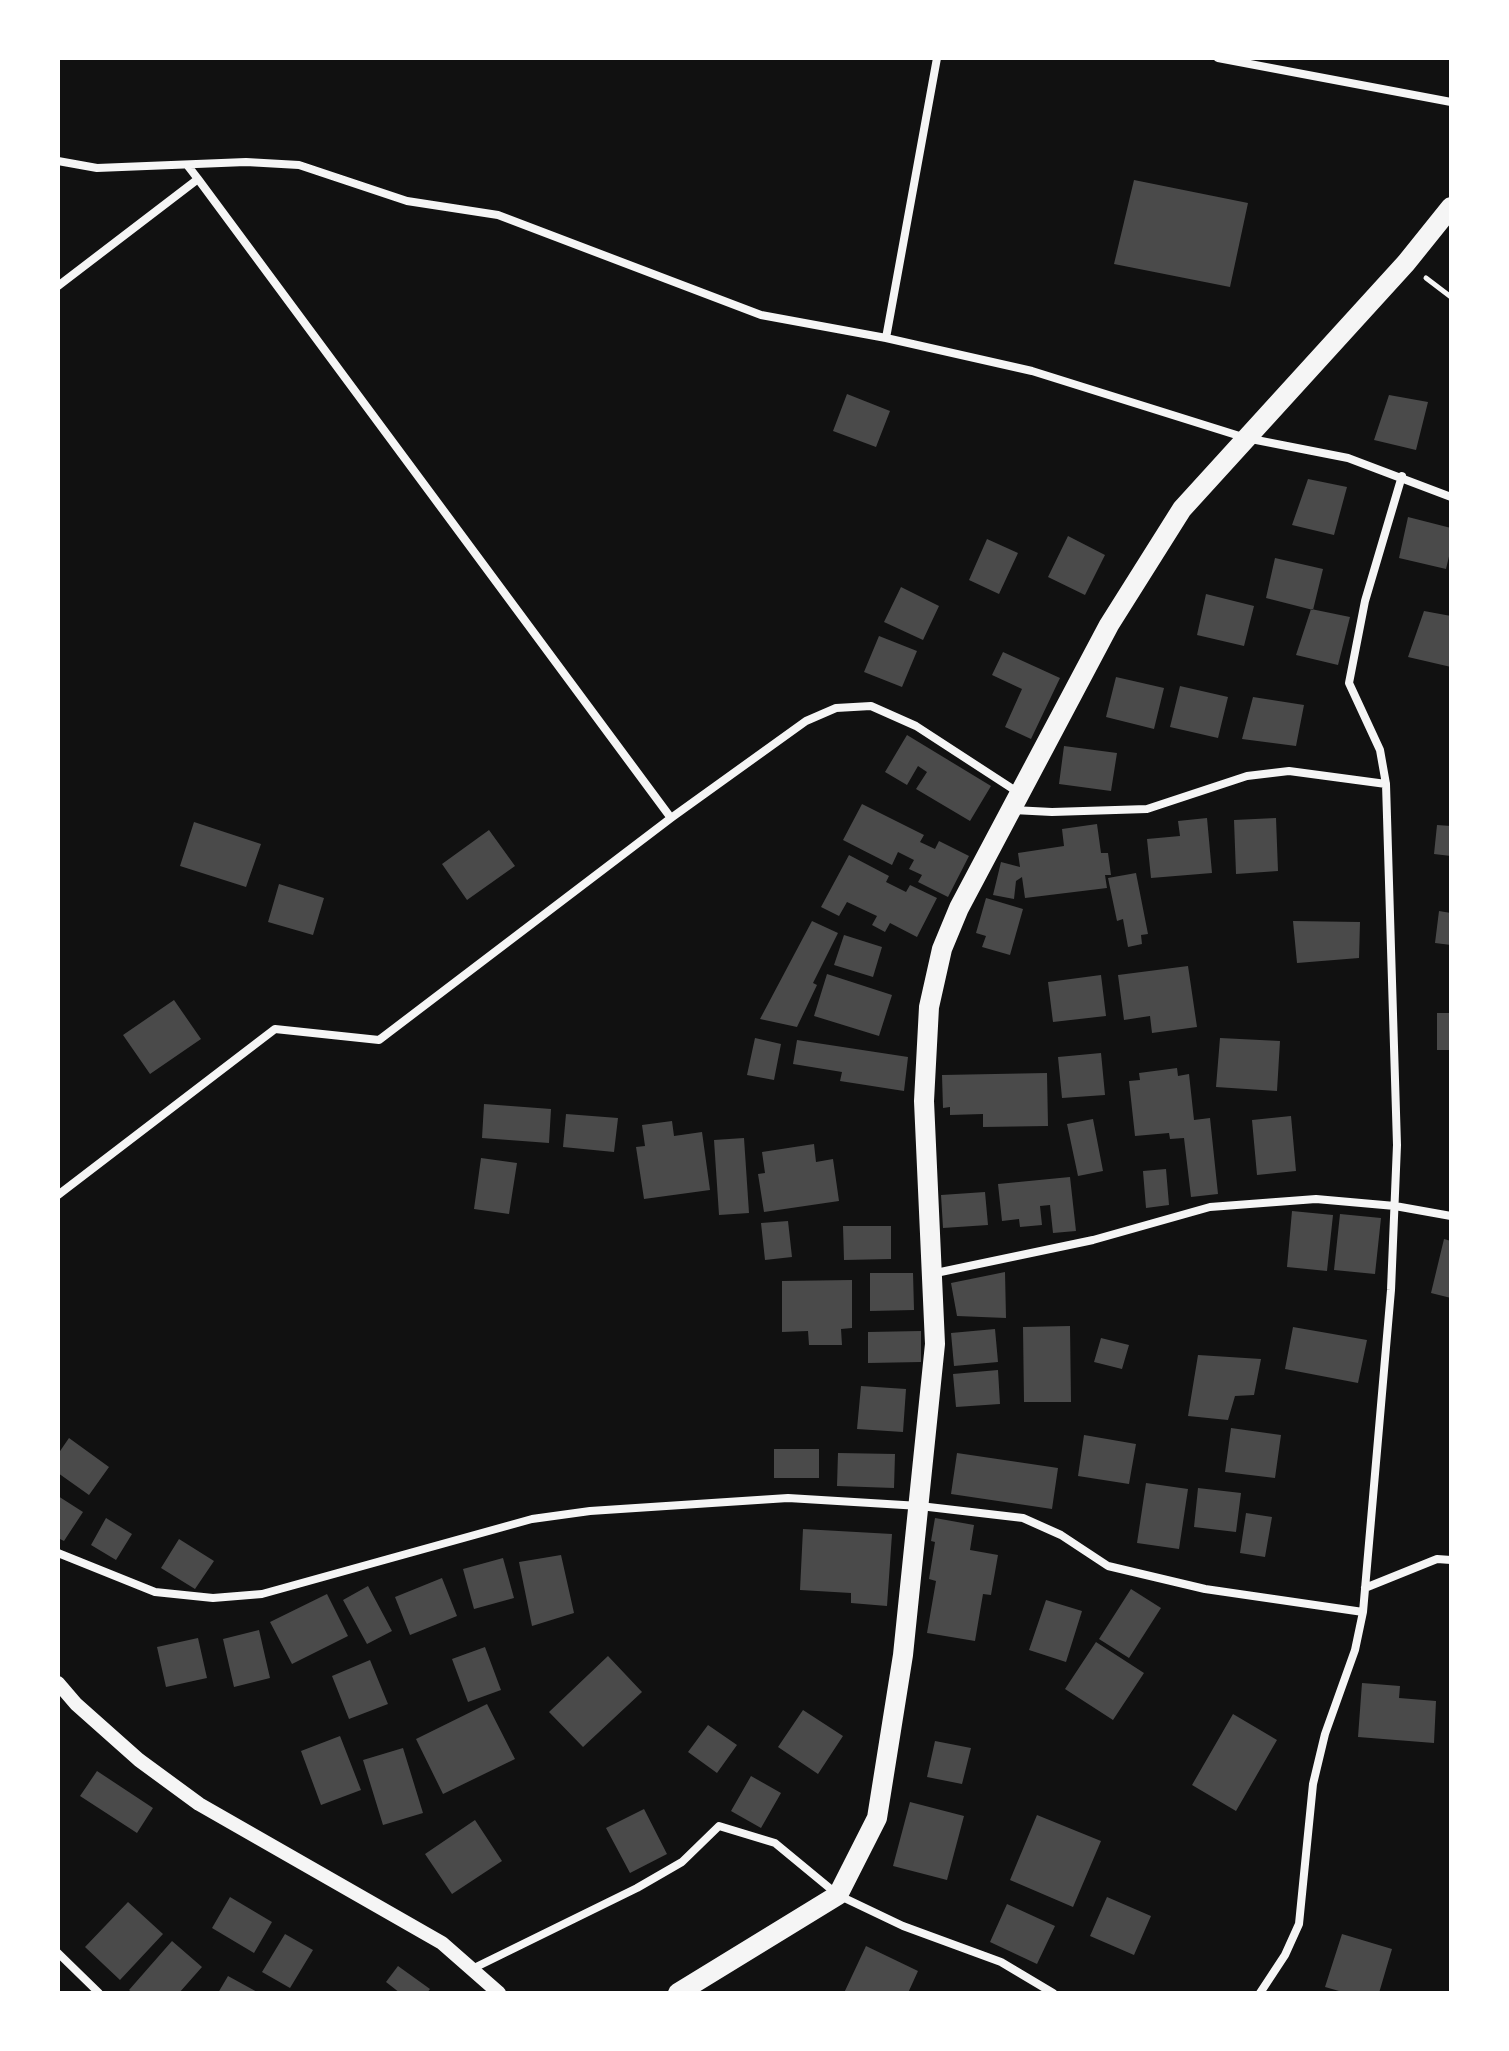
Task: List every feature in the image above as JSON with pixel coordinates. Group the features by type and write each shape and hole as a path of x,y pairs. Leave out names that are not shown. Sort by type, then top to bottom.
{"main road":[{"path":"678,1993 838,1895 877,1818 903,1655 935,1344 924,1101 929,1007 942,949 959,908 1109,625 1182,509 1406,263 1451,207"}],"street":[{"path":"886,338 937,58"},
{"path":"1218,58 1451,102"},
{"path":"58,161 97,168 246,162 299,165 407,201 498,215 761,315 886,338 1032,371 1246,438 1348,458 1451,497"},
{"path":"188,166 671,818"},
{"path":"58,286 198,179"},
{"path":"1260,1993 1285,1955 1299,1924 1313,1784 1325,1734 1355,1650 1363,1612 1391,1290 1397,1145 1386,784 1380,750 1349,683 1365,601 1402,476"},
{"path":"58,1195 275,1029 379,1040 671,818 806,721 836,708 871,706 916,726 1017,802 1052,812 1147,809 1247,776 1289,771 1386,784"},
{"path":"931,1274 1093,1240 1210,1207 1316,1199 1395,1206 1451,1216"},
{"path":"58,1553 155,1592 213,1598 262,1594 532,1519 575,1513 788,1498 920,1506 1023,1518 1061,1535 1108,1566 1191,1586 1363,1612"},
{"path":"1365,1588 1437,1559 1451,1560"},
{"path":"58,1683 76,1704 139,1760 199,1804 442,1943 499,1993"},
{"path":"472,1969 637,1888 682,1862 719,1826 775,1843 838,1895 903,1926 1001,1962 1053,1993"},
{"path":"58,1953 99,1993"}],"building":[{"path":"1134,180 1248,203 1230,287 1114,264"},
{"path":"847,394 890,411 876,447 833,431"},
{"path":"1389,395 1428,402 1416,450 1374,440"},
{"path":"1308,479 1347,487 1334,535 1292,525"},
{"path":"1408,517 1451,528 1451,548 1446,569 1399,558"},
{"path":"1068,536 1105,555 1085,595 1048,577"},
{"path":"987,539 1018,553 999,594 969,580"},
{"path":"1275,558 1323,569 1313,610 1266,598"},
{"path":"901,587 939,606 923,640 884,622"},
{"path":"1206,594 1254,606 1244,646 1197,635"},
{"path":"1311,609 1350,617 1338,665 1296,655"},
{"path":"1424,611 1451,616 1451,667 1408,657"},
{"path":"879,636 917,651 902,687 864,672"},
{"path":"1003,652 1060,678 1031,739 1005,727 1022,689 992,675"},
{"path":"1116,677 1164,688 1154,729 1106,717"},
{"path":"1180,686 1228,697 1218,738 1170,727"},
{"path":"1253,697 1304,705 1296,746 1242,739"},
{"path":"907,735 991,786 970,821 916,789 927,772 918,766 907,785 885,772"},
{"path":"1064,746 1117,753 1111,791 1059,784"},
{"path":"862,804 924,835 920,842 935,849 939,841 969,856 948,897 918,882 922,875 909,869 914,860 898,852 892,865 843,840"},
{"path":"1207,818 1212,873 1151,878 1147,839 1180,836 1178,821"},
{"path":"1276,818 1278,871 1236,874 1234,820"},
{"path":"194,822 261,844 246,887 180,866"},
{"path":"1097,824 1101,853 1108,853 1111,875 1105,875 1107,888 1025,898 1022,877 1016,881 1014,899 993,895 1001,862 1020,867 1018,853 1064,846 1062,829"},
{"path":"1437,825 1451,826 1451,856 1434,854"},
{"path":"489,830 515,866 467,900 442,864"},
{"path":"849,855 889,876 886,882 906,892 910,885 937,898 917,937 890,923 885,932 872,925 877,916 847,902 839,916 821,907"},
{"path":"1136,873 1148,934 1141,935 1142,944 1128,947 1123,919 1117,921 1108,878"},
{"path":"279,884 324,898 313,935 268,922"},
{"path":"986,898 1023,909 1010,955 982,947 986,936 976,933"},
{"path":"1439,911 1451,913 1451,945 1435,943"},
{"path":"812,921 838,933 813,983 817,985 797,1027 760,1019"},
{"path":"1293,921 1360,922 1359,958 1297,963"},
{"path":"844,935 882,947 873,977 834,965"},
{"path":"1188,966 1197,1027 1152,1033 1150,1016 1124,1020 1118,975"},
{"path":"827,974 892,995 879,1036 814,1016"},
{"path":"1101,975 1106,1016 1053,1022 1048,982"},
{"path":"174,1000 201,1039 150,1074 123,1035"},
{"path":"1437,1013 1451,1013 1451,1050 1437,1050"},
{"path":"755,1038 781,1044 774,1080 747,1075"},
{"path":"1220,1038 1280,1041 1277,1091 1216,1087"},
{"path":"797,1040 908,1057 904,1091 840,1081 842,1072 793,1064"},
{"path":"1101,1053 1105,1095 1062,1098 1058,1057"},
{"path":"1177,1068 1178,1076 1189,1074 1194,1120 1210,1118 1218,1194 1191,1197 1184,1138 1170,1139 1169,1133 1135,1136 1129,1081 1140,1080 1139,1073"},
{"path":"1047,1073 1048,1126 983,1127 983,1114 950,1115 950,1107 943,1108 942,1075"},
{"path":"484,1104 551,1109 549,1143 482,1138"},
{"path":"566,1114 618,1118 614,1152 563,1147"},
{"path":"1291,1116 1296,1171 1257,1175 1252,1120"},
{"path":"1093,1119 1103,1171 1078,1176 1067,1124"},
{"path":"672,1121 674,1136 702,1132 710,1190 644,1199 636,1147 645,1146 642,1125"},
{"path":"744,1138 749,1213 719,1215 714,1140"},
{"path":"814,1144 816,1162 833,1159 839,1201 764,1212 758,1174 765,1173 762,1152"},
{"path":"481,1158 517,1163 509,1214 474,1209"},
{"path":"1166,1169 1169,1205 1146,1208 1143,1171"},
{"path":"1070,1177 1076,1231 1053,1233 1050,1205 1040,1206 1042,1225 1020,1227 1019,1219 1002,1221 998,1184"},
{"path":"985,1192 988,1225 943,1228 941,1195"},
{"path":"1292,1211 1333,1215 1327,1271 1287,1267"},
{"path":"1340,1214 1381,1218 1375,1274 1334,1270"},
{"path":"788,1221 792,1257 765,1260 761,1223"},
{"path":"843,1226 891,1226 891,1259 844,1260"},
{"path":"1444,1239 1451,1241 1451,1298 1431,1293"},
{"path":"1005,1272 1006,1318 957,1316 951,1283"},
{"path":"870,1273 913,1273 914,1310 870,1311"},
{"path":"852,1280 852,1328 841,1329 842,1345 809,1345 808,1331 782,1332 782,1281"},
{"path":"1070,1326 1071,1402 1024,1402 1023,1327"},
{"path":"1293,1327 1367,1340 1358,1383 1285,1369"},
{"path":"995,1329 998,1362 954,1366 951,1333"},
{"path":"921,1331 921,1362 868,1363 868,1332"},
{"path":"1101,1338 1129,1345 1122,1369 1094,1362"},
{"path":"1198,1355 1261,1359 1254,1395 1235,1396 1228,1420 1188,1416"},
{"path":"998,1370 1000,1404 956,1407 953,1374"},
{"path":"861,1386 906,1389 903,1432 857,1429"},
{"path":"1231,1428 1281,1435 1275,1478 1225,1472"},
{"path":"1084,1435 1136,1444 1129,1484 1078,1476"},
{"path":"69,1438 109,1467 89,1495 58,1473 58,1454"},
{"path":"774,1449 819,1449 819,1478 774,1478"},
{"path":"838,1453 895,1454 894,1488 837,1486"},
{"path":"957,1453 1058,1468 1052,1509 951,1494"},
{"path":"1146,1483 1188,1489 1179,1549 1137,1543"},
{"path":"1198,1488 1241,1493 1236,1532 1194,1527"},
{"path":"58,1496 83,1512 64,1541 58,1538"},
{"path":"1246,1513 1272,1517 1265,1557 1240,1553"},
{"path":"106,1518 132,1534 116,1560 91,1545"},
{"path":"935,1518 974,1525 970,1550 998,1555 991,1595 983,1594 975,1641 927,1633 936,1581 929,1579"},
{"path":"803,1529 892,1534 887,1606 851,1603 851,1593 800,1590"},
{"path":"179,1539 214,1561 195,1589 161,1568"},
{"path":"561,1555 574,1613 532,1626 519,1562"},
{"path":"503,1558 514,1598 474,1609 463,1569"},
{"path":"442,1578 457,1616 410,1635 395,1597"},
{"path":"368,1586 392,1631 367,1644 343,1600"},
{"path":"1131,1589 1161,1608 1129,1658 1099,1639"},
{"path":"327,1594 348,1636 292,1664 270,1622"},
{"path":"1046,1600 1082,1611 1066,1662 1029,1650"},
{"path":"259,1630 270,1678 234,1687 223,1639"},
{"path":"198,1638 207,1678 166,1687 157,1647"},
{"path":"1096,1642 1144,1673 1113,1720 1065,1689"},
{"path":"485,1647 501,1690 468,1702 452,1659"},
{"path":"608,1656 642,1692 583,1747 549,1712"},
{"path":"370,1660 388,1704 349,1719 332,1676"},
{"path":"1362,1683 1400,1686 1399,1698 1436,1701 1434,1743 1358,1737"},
{"path":"487,1704 515,1759 443,1794 416,1739"},
{"path":"803,1710 843,1736 818,1774 778,1747"},
{"path":"1233,1714 1277,1740 1236,1811 1192,1785"},
{"path":"708,1725 737,1745 717,1773 688,1752"},
{"path":"340,1736 361,1790 321,1805 301,1751"},
{"path":"935,1741 971,1748 962,1784 927,1777"},
{"path":"403,1748 423,1813 383,1825 363,1760"},
{"path":"97,1771 153,1808 137,1833 80,1796"},
{"path":"751,1776 781,1793 761,1828 731,1811"},
{"path":"910,1802 964,1816 947,1880 893,1866"},
{"path":"644,1809 667,1854 630,1873 606,1828"},
{"path":"1037,1815 1101,1841 1073,1907 1010,1880"},
{"path":"475,1820 502,1861 452,1894 425,1854"},
{"path":"230,1897 272,1922 254,1953 212,1928"},
{"path":"1107,1897 1151,1916 1134,1955 1090,1936"},
{"path":"128,1902 163,1934 120,1980 85,1947"},
{"path":"1007,1904 1055,1926 1037,1964 990,1942"},
{"path":"285,1934 313,1950 290,1988 262,1972"},
{"path":"1342,1934 1392,1949 1379,1993 1346,1993 1325,1987"},
{"path":"172,1941 202,1967 179,1993 133,1993 129,1990"},
{"path":"866,1946 918,1971 908,1993 844,1993"},
{"path":"398,1966 430,1989 427,1993 400,1993 386,1982"},
{"path":"228,1976 259,1993 218,1993"}]}
